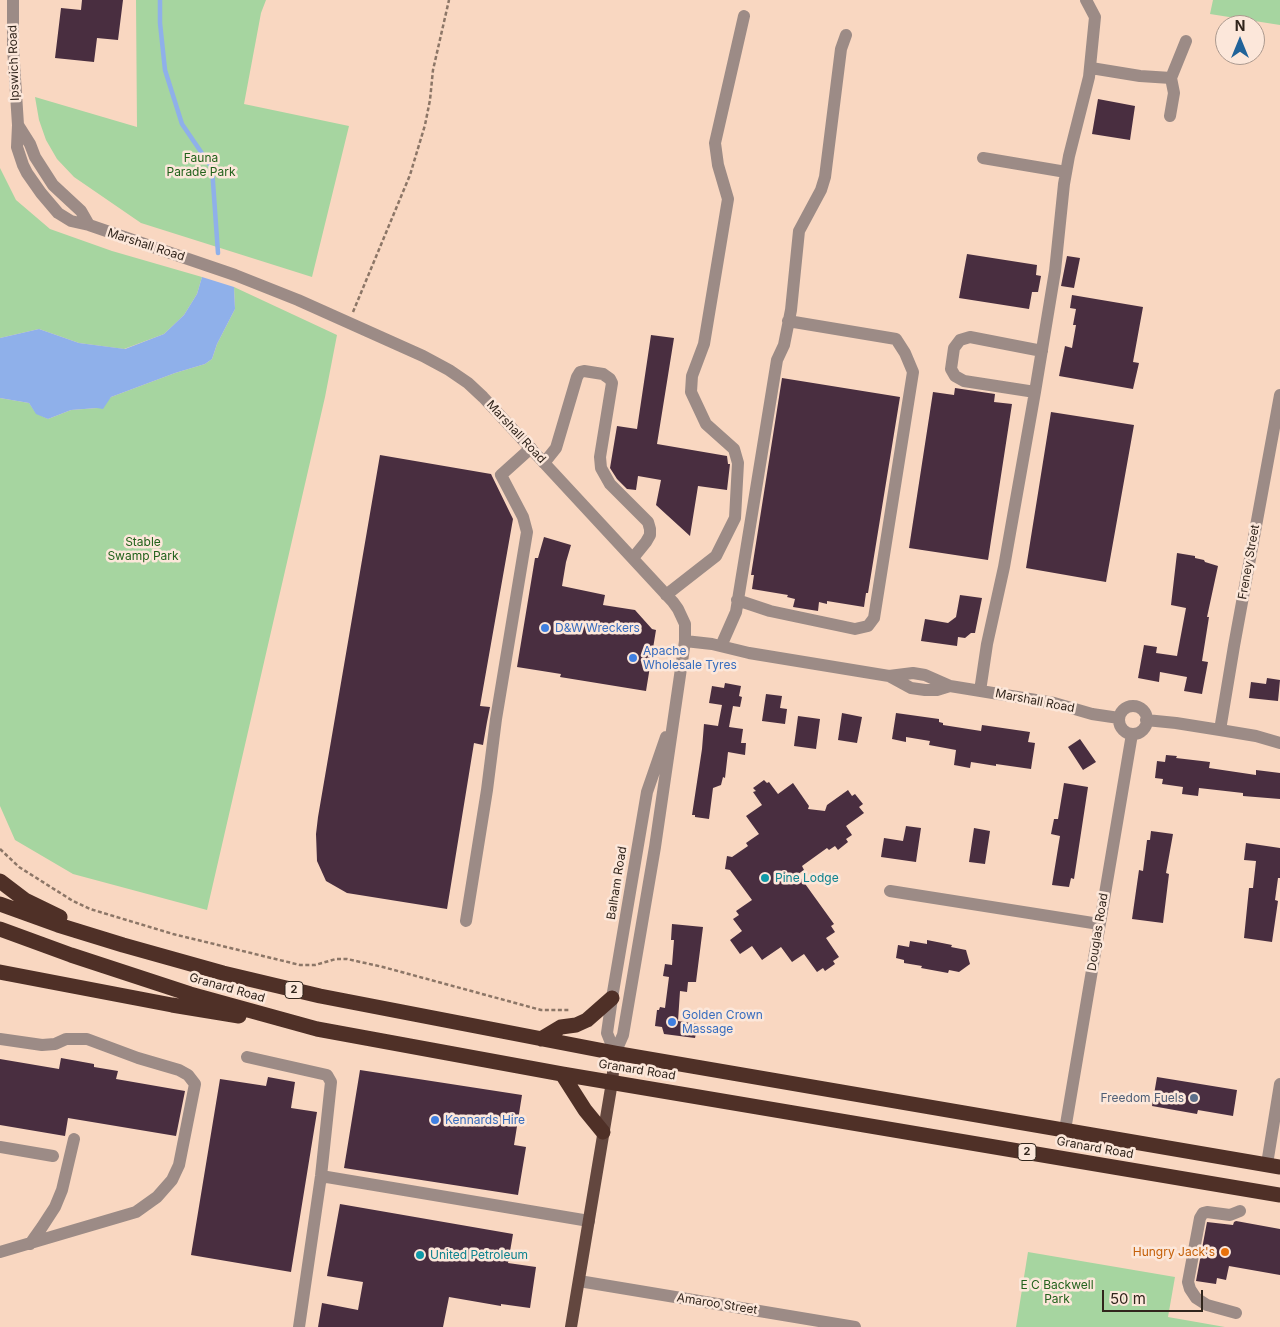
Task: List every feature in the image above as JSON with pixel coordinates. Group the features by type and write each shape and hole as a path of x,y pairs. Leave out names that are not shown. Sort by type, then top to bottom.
{"highway":[{"path":"0,881 26,900 44,910 123,945"},
{"name":"Granard Road","path":"0,904 58,925 223,974 320,996 615,1053 1274,1166"},
{"name":"Granard Road","path":"0,929 70,955 172,988 317,1029 562,1074 1280,1195"},
{"path":"0,972 317,1029"},
{"path":"0,977 124,995"},
{"path":"541,1039 561,1027 576,1025 587,1020 612,998"},
{"path":"562,1074 585,1110 603,1132"}],"main road":[{"name":"Balham Road","path":"572,1327 612,1082 615,1053"}],"street":[{"name":"Ipswich Road","path":"13,0 13,47 18,125"},
{"path":"1086,0 1095,17"},
{"path":"980,691 987,644 1004,567 1042,351 1055,271 1066,172 1091,68 1095,17 1101,0"},
{"path":"666,594 716,556 734,518 738,463 734,449 706,424 691,392 692,376 704,344 728,199 718,165 715,143 744,16"},
{"path":"722,646 736,612 777,360 784,345 788,321 799,231 821,190 825,177 841,49 846,35"},
{"path":"1170,116 1174,93 1171,78 1186,41"},
{"path":"1091,68 1140,76 1171,78"},
{"name":"Marshall Road","path":"18,125 53,185 81,211 89,225 236,275 437,362 468,384 531,448 673,602 683,617 685,641 889,676 910,688 931,690 950,686 1054,703 1092,714 1119,718"},
{"path":"983,158 1066,172"},
{"path":"737,600 770,611 855,630 868,626 874,618 913,372 905,353 896,339 788,321"},
{"path":"1035,392 964,381 955,376 951,369 954,348 960,340 970,337 1042,351"},
{"path":"544,463 556,448 580,372 603,374 610,379 612,383 600,457 601,468 610,484 648,522 650,529 650,535 646,542 633,558"},
{"name":"Freney Street","path":"1220,730 1280,395"},
{"path":"466,921 487,790 496,719 527,532 523,517 501,475 531,448"},
{"name":"Balham Road","path":"615,1053 624,1035 658,828 685,641"},
{"path":"1136,706 1144,712 1146,720 1143,728 1132,734 1124,730 1119,723 1119,718 1123,710 1136,706"},
{"name":"Balham Road","path":"615,1053 607,1033 647,792 673,720"},
{"path":"1146,720 1256,736 1280,743"},
{"name":"Douglas Road","path":"1065,1130 1132,734"},
{"path":"890,891 1099,924"},
{"path":"0,1039 42,1045 55,1044 66,1039 87,1039 138,1058 179,1070 188,1075 195,1084 179,1165 172,1180 157,1197 136,1212 0,1252"},
{"path":"247,1056 327,1075 331,1082 332,1089 321,1176 299,1327"},
{"path":"1274,1166 1280,1084"},
{"path":"30,1244 51,1214 62,1190 74,1139"},
{"path":"0,1147 53,1156"},
{"path":"321,1176 589,1221"},
{"path":"1236,1313 1207,1305 1196,1298 1188,1282 1200,1218 1203,1213 1230,1215 1240,1211"},
{"name":"Amaroo Street","path":"579,1281 855,1327"}],"path":[{"path":"349,323 410,175 427,116 433,70 449,0"},
{"path":"0,849 19,867 73,901 90,909 173,934 300,965 314,965 336,959 347,959 541,1010 580,1010 587,1020"}],"green space":[{"name":"Fauna Parade Park","path":"136,0 266,0 261,13 244,104 349,126 312,277 141,223 74,177 57,159 46,140 39,120 35,97 137,127"},
{"path":"1213,0 1280,0 1280,25 1265,23 1265,15 1210,14"},
{"path":"0,168 16,200 50,229 112,251 202,277 197,294 184,315 164,334 124,349 79,343 39,329 0,338"},
{"name":"Stable Swamp Park","path":"234,287 337,335 325,397 207,910 73,874 15,840 0,806 0,398 29,403 36,413 48,419 71,410 97,408 111,397 205,364 212,359 217,344 235,309"},
{"name":"E C Backwell Park","path":"1028,1252 1175,1277 1168,1317 1225,1327 1016,1327"}],"water":[{"path":"202,277 234,287 235,309 217,344 212,359 205,364 111,397 103,409 71,410 48,419 36,414 29,403 0,398 0,338 39,329 79,343 125,349 164,334 184,315 197,294"}],"building":[{"path":"82,0 123,0 118,40 97,38 94,62 55,58 61,8 81,10"},
{"path":"1098,99 1135,106 1130,140 1092,134"},
{"path":"967,254 1037,265 1036,275 1041,276 1038,292 1032,292 1029,309 959,298"},
{"path":"1067,256 1080,258 1074,288 1061,286"},
{"path":"1072,295 1143,307 1133,362 1139,363 1133,389 1059,376 1065,346 1072,348 1076,325 1073,325 1076,309 1070,308"},
{"path":"651,335 674,338 657,444 727,456 728,464 730,464 727,490 698,486 690,536 656,505 661,480 638,476 636,490 627,489 610,468 617,426 637,429"},
{"path":"782,378 900,397 868,593 866,593 864,607 827,601 827,604 819,602 818,611 793,607 795,599 787,597 788,595 752,589 754,575 751,575"},
{"path":"955,388 995,394 994,402 1012,404 988,560 909,548 933,392 954,395"},
{"path":"1051,412 1134,425 1106,582 1026,568"},
{"path":"380,455 491,474 513,519 480,706 490,707 483,745 474,743 447,909 347,893 326,881 317,861 316,834 318,817"},
{"path":"544,537 571,545 562,586 605,595 603,605 635,610 652,629 656,630 646,691 560,677 561,674 517,667 535,558 538,558"},
{"path":"1177,553 1195,556 1195,558 1218,566 1207,617 1209,617 1202,661 1208,662 1202,694 1184,691 1187,677 1160,672 1159,682 1138,678 1144,645 1157,647 1156,653 1177,656 1186,608 1171,605"},
{"path":"960,595 982,598 975,633 971,633 965,638 958,637 957,646 921,641 925,619 948,623 956,617"},
{"path":"1267,678 1280,680 1278,701 1249,698 1251,682 1266,684"},
{"path":"725,683 741,686 739,696 742,697 740,707 733,706 729,727 743,729 741,743 746,743 745,755 728,752 725,778 723,777 721,785 713,788 709,819 695,817 695,815 692,815 704,724 718,726 722,705 709,703 712,686 724,688"},
{"path":"766,694 782,696 780,708 787,709 785,724 762,721"},
{"path":"842,713 862,717 857,743 838,740"},
{"path":"896,713 939,719 939,722 943,723 943,725 981,731 982,725 1030,732 1028,742 1035,743 1031,769 971,762 970,768 954,765 956,750 929,745 930,741 906,737 906,742 892,739"},
{"path":"798,716 820,719 816,749 794,746"},
{"path":"1080,739 1096,762 1083,770 1068,747"},
{"path":"1166,755 1210,762 1209,768 1256,775 1256,770 1280,773 1280,799 1243,796 1243,793 1199,788 1198,796 1182,794 1183,787 1162,784 1163,779 1155,778 1157,761 1165,762"},
{"name":"Pine Lodge","path":"764,780 767,783 769,782 778,794 793,783 809,806 808,809 825,811 827,805 848,790 852,796 855,794 863,804 859,807 864,813 846,826 852,835 846,839 848,842 838,850 835,846 829,850 827,848 802,866 804,870 798,874 834,924 831,926 835,932 826,938 839,957 833,961 835,964 825,971 823,968 817,972 804,954 792,962 781,947 762,960 752,946 740,954 730,940 742,931 733,919 739,915 736,911 752,900 730,870 725,869 727,856 732,857 748,846 746,843 759,834 746,816 762,805 753,792 756,791 753,788"},
{"path":"1064,783 1088,787 1074,879 1071,878 1069,887 1052,885 1060,836 1051,834 1054,819 1058,819"},
{"path":"906,826 921,828 916,862 881,857 884,838 903,841"},
{"path":"974,828 990,831 985,864 969,862"},
{"path":"1151,831 1173,834 1166,873 1169,874 1163,923 1132,919 1139,870 1143,871 1147,840 1150,840"},
{"path":"1246,843 1280,848 1280,878 1278,878 1275,900 1278,901 1272,942 1244,938 1249,888 1253,888 1256,861 1244,860"},
{"path":"672,924 703,927 696,982 688,982 687,992 680,991 678,1021 698,1024 695,1038 664,1034 662,1027 655,1026 657,1010 660,1007 665,1008 669,977 663,976 665,964 672,965 674,940 671,940"},
{"path":"927,940 966,950 970,964 959,972 949,970 948,973 921,968 922,966 904,963 904,960 896,958 898,945 909,947 910,941 927,944"},
{"path":"61,1058 118,1071 116,1079 185,1091 176,1136 68,1118 65,1136 0,1125 0,1059 59,1069"},
{"name":"Kennards Hire","path":"360,1070 522,1095 514,1145 526,1147 518,1195 344,1168"},
{"path":"268,1077 295,1082 291,1108 317,1112 291,1272 191,1255 220,1079 266,1086"},
{"name":"Freedom Fuels","path":"1157,1077 1237,1090 1233,1116 1198,1110 1197,1114 1152,1106"},
{"name":"United Petroleum","path":"340,1204 513,1234 508,1263 536,1267 530,1308 501,1304 501,1306 449,1297 443,1327 318,1327 322,1303 358,1310 363,1282 327,1276"},
{"path":"1236,1221 1280,1229 1280,1275 1229,1266 1226,1280 1217,1278 1216,1284 1196,1281 1207,1222 1233,1225"}],"waterway":[{"path":"160,0 160,23 165,70 182,124 212,168 218,253"}],"place":[{"name":"D&W Wreckers","path":"545,628"},
{"name":"Apache Wholesale Tyres","path":"633,658"},
{"name":"Pine Lodge","path":"765,878"},
{"name":"Golden Crown Massage","path":"672,1022"},
{"name":"Freedom Fuels","path":"1194,1098"},
{"name":"Kennards Hire","path":"435,1120"},
{"name":"Hungry Jack's","path":"1225,1252"},
{"name":"United Petroleum","path":"420,1255"}]}
